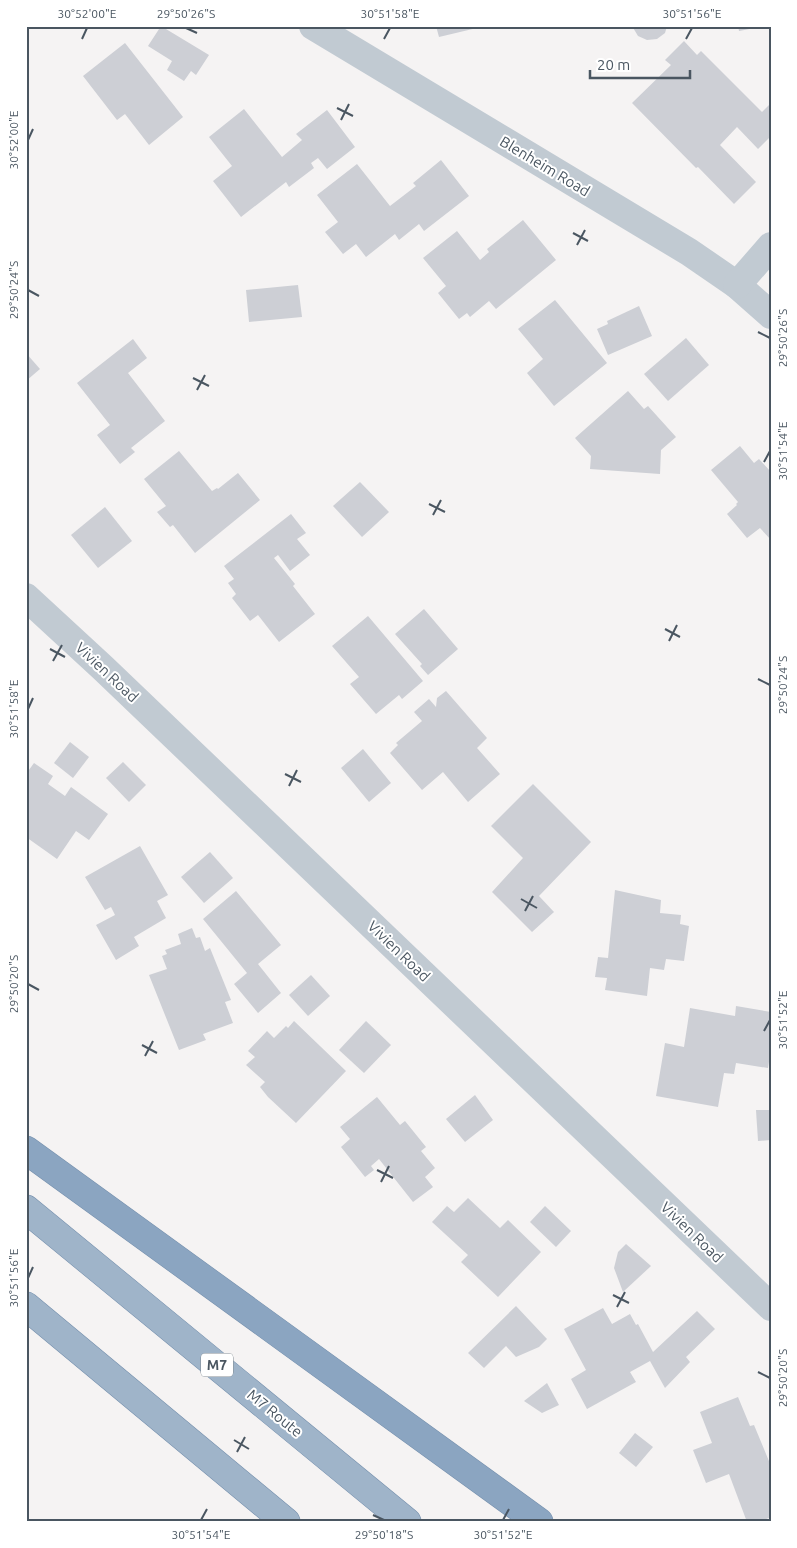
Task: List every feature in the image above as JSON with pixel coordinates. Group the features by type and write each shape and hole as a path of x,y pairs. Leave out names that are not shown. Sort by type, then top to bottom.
{"highway":[{"path":"26,1150 538,1522"},
{"name":"M7 Route","path":"26,1209 407,1522"},
{"path":"26,1306 286,1522"}],"street":[{"name":"Blenheim Road","path":"313,26 689,252 737,285 771,314"},
{"path":"737,285 771,246"},
{"name":"Vivien Road","path":"26,598 104,668 771,1308"}],"building":[{"path":"161,26 209,55 196,75 191,71 184,81 167,70 172,61 148,46"},
{"path":"436,26 481,26 481,27 439,37"},
{"path":"632,26 667,26 665,33 657,39 647,40 638,36"},
{"path":"738,26 760,26 760,27 739,31"},
{"path":"684,41 697,55 701,51 762,112 771,103 771,136 758,149 737,127 720,145 756,182 734,204 632,103 671,65 665,60"},
{"path":"125,43 183,117 149,145 125,114 117,120 83,76"},
{"path":"244,109 282,157 302,140 296,134 327,110 355,147 327,169 318,158 311,163 314,168 289,187 286,182 241,217 213,181 232,166 209,137"},
{"path":"441,160 469,196 424,231 419,224 399,240 395,234 366,257 356,244 343,254 325,232 338,222 317,195 357,164 390,206 416,186 413,183"},
{"path":"523,220 556,260 496,309 489,301 470,317 467,313 459,319 438,293 446,286 423,258 457,231 480,260 489,252 487,249"},
{"path":"298,285 302,317 249,322 246,290"},
{"path":"555,300 607,363 554,406 527,373 543,359 518,329"},
{"path":"639,306 652,336 608,355 597,329 608,324 607,321"},
{"path":"686,338 709,365 668,401 644,374"},
{"path":"133,339 147,358 128,373 165,421 131,448 135,452 120,464 97,435 110,425 77,383"},
{"path":"26,353 40,369 26,381"},
{"path":"628,391 644,409 648,406 676,437 661,450 660,474 590,469 591,456 575,438"},
{"path":"740,446 754,463 759,459 771,472 771,540 760,528 747,538 727,514 738,502 711,470"},
{"path":"179,451 212,491 218,489 238,473 260,500 195,553 173,525 170,527 157,512 166,506 144,479"},
{"path":"360,482 389,512 362,537 333,506"},
{"path":"105,507 132,541 98,568 71,535"},
{"path":"291,514 306,533 297,539 310,555 290,571 278,555 274,558 295,584 293,586 315,614 279,642 258,615 250,621 232,598 236,594 228,583 234,579 224,566"},
{"path":"424,609 458,649 428,675 420,666 422,664 395,634"},
{"path":"368,616 423,681 402,699 399,695 376,714 350,684 359,677 332,646"},
{"path":"446,691 487,738 477,748 500,774 468,802 443,772 422,790 390,753 398,745 396,743 422,721 414,712 429,699 436,707 437,698"},
{"path":"70,742 89,757 73,778 54,763"},
{"path":"363,749 391,783 369,802 341,768"},
{"path":"123,762 146,785 129,802 106,778"},
{"path":"34,763 53,776 48,784 65,796 71,787 108,814 89,840 76,831 57,859 26,837 26,774"},
{"path":"533,784 591,842 539,896 554,912 532,932 492,892 523,858 491,826"},
{"path":"140,846 168,895 157,901 166,918 134,937 139,946 116,960 96,925 115,915 111,907 105,910 85,877"},
{"path":"210,852 233,878 204,903 181,877"},
{"path":"615,890 661,900 660,913 681,915 680,924 689,926 684,961 666,959 664,970 650,968 647,996 605,990 607,978 595,977 598,957 608,958"},
{"path":"236,891 281,945 258,964 281,993 258,1013 234,984 247,973 203,919"},
{"path":"192,928 196,938 200,937 205,951 210,948 231,1000 225,1002 233,1023 203,1034 206,1040 179,1050 149,975 167,969 162,956 167,954 165,950 181,944 178,934"},
{"path":"311,975 330,996 308,1016 289,995"},
{"path":"736,1006 771,1012 771,1049 768,1068 736,1063 734,1074 724,1073 718,1107 656,1096 665,1043 684,1047 690,1008 735,1016"},
{"path":"294,1021 346,1071 296,1123 268,1097 260,1087 265,1082 246,1065 255,1057 248,1051 267,1031 274,1038"},
{"path":"366,1021 391,1045 364,1073 339,1050"},
{"path":"475,1095 493,1120 465,1142 446,1119"},
{"path":"377,1097 400,1125 405,1121 426,1147 421,1151 435,1168 425,1177 433,1187 413,1202 379,1159 371,1166 374,1170 365,1177 341,1147 350,1139 340,1127"},
{"path":"756,1110 771,1110 771,1140 758,1141"},
{"path":"468,1198 500,1228 508,1220 541,1252 498,1297 461,1262 468,1255 432,1222 447,1206 454,1212"},
{"path":"545,1206 571,1231 556,1247 530,1222"},
{"path":"626,1244 651,1266 623,1292 614,1268 618,1252"},
{"path":"516,1306 547,1339 539,1347 516,1357 506,1346 484,1368 468,1353"},
{"path":"603,1308 612,1324 630,1314 636,1325 638,1324 653,1352 697,1311 715,1329 686,1357 690,1362 665,1388 650,1361 630,1372 636,1382 587,1409 571,1379 586,1370 564,1329"},
{"path":"547,1383 559,1405 542,1413 524,1401"},
{"path":"738,1397 750,1426 754,1425 771,1466 771,1517 759,1522 747,1522 729,1474 706,1483 693,1450 712,1443 700,1412"},
{"path":"635,1433 653,1447 636,1467 619,1453"}]}
